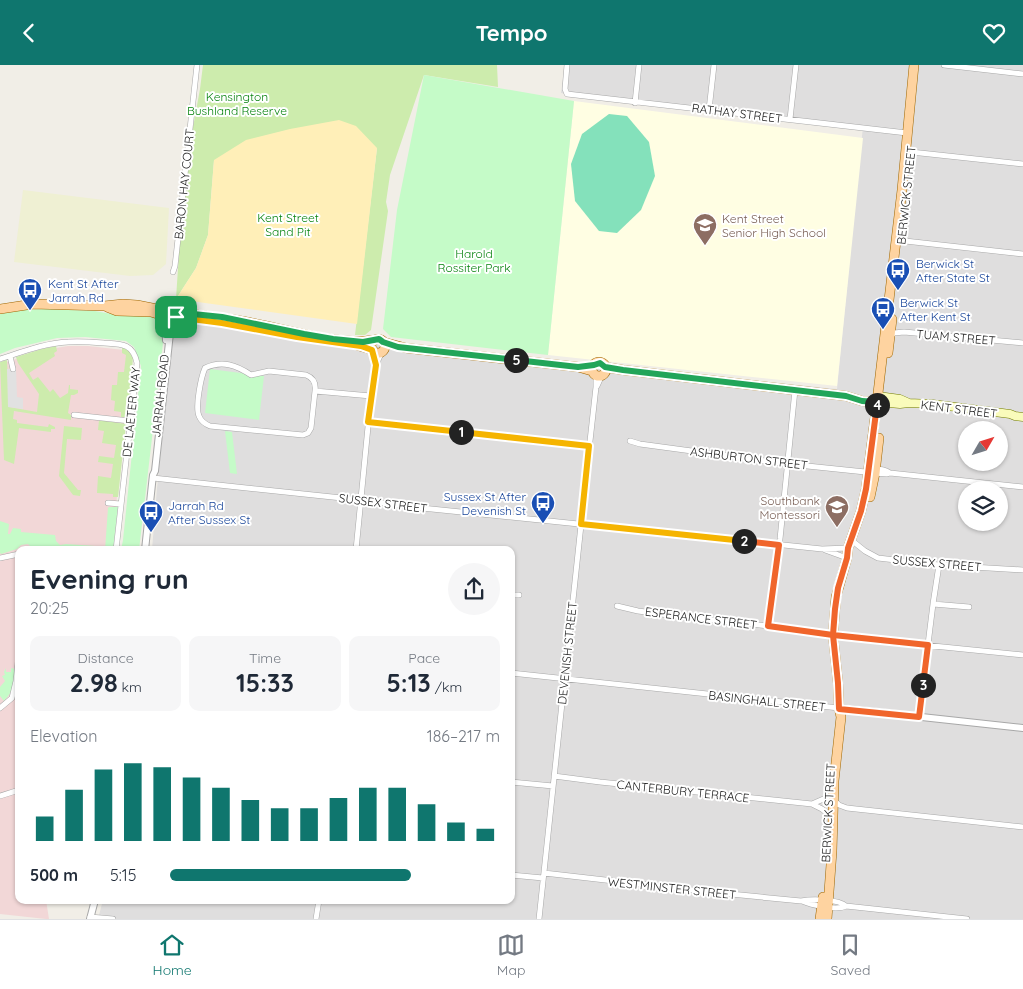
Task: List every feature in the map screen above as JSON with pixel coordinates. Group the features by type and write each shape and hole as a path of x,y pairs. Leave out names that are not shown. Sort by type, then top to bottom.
{"main road":[{"name":"BERWICK STREET","path":"880,399 891,336 914,65"},
{"name":"BERWICK STREET","path":"820,919 825,904 832,851 830,815 835,716 839,709 833,635 836,597 873,471 898,240 911,152 920,65"},
{"name":"KENT STREET","path":"0,309 33,304 137,305 158,309 170,315 184,318 378,349 398,347 599,371 623,370 846,396 862,401 900,399 909,403 1010,414 1016,413 1023,416"},
{"name":"KENT STREET","path":"170,315 205,315 354,342 373,340 371,345 378,349"},
{"name":"BERWICK STREET","path":"825,904 827,919"}],"street":[{"name":"BARON HAY COURT","path":"173,272 197,65"},
{"name":"RATHAY STREET","path":"567,65 565,89 567,95 907,133"},
{"path":"635,103 640,65"},
{"path":"709,110 714,65"},
{"path":"790,119 796,65"},
{"path":"944,65 1023,74"},
{"path":"911,152 1023,164"},
{"path":"898,240 1023,254"},
{"name":"JARRAH ROAD","path":"145,546 170,333 170,315"},
{"name":"TUAM STREET","path":"891,336 894,333 904,332 1023,343"},
{"name":"DE LAETER WAY","path":"0,359 43,346 67,342 126,346 131,349 136,363 116,546"},
{"path":"356,546 368,422 378,349"},
{"path":"10,356 13,369"},
{"path":"213,364 238,366 252,375 269,371 310,376 314,381 314,391 311,426 308,433 302,435 210,426 201,421 198,414 200,380 205,368 213,364"},
{"name":"DEVENISH STREET","path":"539,919 589,446 599,371"},
{"path":"768,626 779,545 795,390"},
{"path":"314,391 371,396"},
{"path":"74,415 130,421"},
{"path":"368,422 589,446"},
{"name":"ASHBURTON STREET","path":"630,441 640,444 788,464 873,471 887,470 890,473 1023,487"},
{"name":"SUSSEX STREET","path":"153,477 412,507 779,545 865,551 878,558 939,565 1023,570"},
{"path":"108,503 121,504"},
{"name":"SUSSEX STREET","path":"822,549 850,550"},
{"path":"0,558 15,555"},
{"path":"919,717 939,565"},
{"path":"933,604 969,607"},
{"name":"ESPERANCE STREET","path":"617,606 638,611 833,635 1023,655"},
{"name":"BASINGHALL STREET","path":"515,673 1023,728"},
{"path":"0,708 12,698 15,685"},
{"name":"CANTERBURY TERRACE","path":"554,776 600,783 812,804 830,815"},
{"path":"515,782 553,786"},
{"path":"0,796 15,791"},
{"path":"831,798 847,808 1023,827"},
{"name":"CANTERBURY TERRACE","path":"812,804 831,798"},
{"path":"830,815 847,808"},
{"name":"WESTMINSTER STREET","path":"515,875 543,876 801,901 809,905 843,903 846,906 967,919"},
{"path":"93,904 90,918 113,919"},
{"path":"316,919 318,904"}],"shaded area":[{"path":"565,65 1023,65 1023,919 98,919 102,904 515,904 515,546 152,546 173,336 189,323 837,389 863,126 561,93"},
{"name":"Kent Street Senior High School","path":"574,101 863,138 837,386 548,355"},
{"path":"23,190 169,208 166,264 153,275 130,276 14,262"},
{"path":"68,346 88,346 124,350 132,363 111,546 15,546 15,904 47,904 49,919 0,914 0,364 44,350"},
{"path":"7,369 16,369 17,397 23,398 23,409 8,407"},
{"path":"832,498 854,500 852,511 848,511 847,515 830,514"}],"green space":[{"name":"Kensington Bushland Reserve","path":"203,65 497,65 498,87 424,75 390,175 386,202 388,211 371,330 365,335 355,335 377,148 214,160 208,235 196,268 176,299 184,176"},
{"name":"Harold Rossiter Park","path":"424,75 574,101 548,355 391,337 383,329 397,210"},
{"path":"609,114 627,116 649,142 655,176 641,210 617,233 599,231 575,201 571,164 582,134"},
{"path":"23,310 95,311 117,315 150,316 156,317 165,326 139,546 122,546 141,366 134,347 126,341 85,337 57,338 15,348 0,354 0,314"},
{"path":"56,346 55,356 29,373 33,380 38,377 50,392 53,389 60,398 68,393 69,385 70,389 78,390 78,393 71,395 68,413 71,415 71,420 14,411 13,419 17,420 17,423 48,427 49,424 55,427 55,429 51,429 51,432 19,428 14,464 4,460 0,362 7,360 9,407 37,412 39,394 16,357"},
{"path":"122,347 128,350 133,357 128,417 121,417 121,412 114,411 115,401 111,400 112,385 117,385 118,372 124,372 126,355 122,353"},
{"path":"210,369 264,376 259,420 205,413"},
{"path":"99,420 126,424 118,497 113,497 113,494 97,493 98,476 111,478 113,464 98,462 99,456 114,458 116,445 102,443 104,431 98,430"},
{"path":"64,426 82,428 81,440 67,439 64,473 78,490 81,490 80,496 73,495 59,476"},
{"path":"225,431 232,432 237,474 230,473"},
{"path":"118,507 113,546 105,546 108,508"},
{"path":"0,521 9,524 8,534 10,534 13,528 21,529 21,532 55,535 56,541 60,545 96,546 30,546 28,544 15,546 15,550 0,553"},
{"path":"6,668 6,672 11,672 11,668 15,669 13,687 4,701 0,696 0,687 5,681 2,676 5,675"}],"sand":[{"name":"Kent Street Sand Pit","path":"339,120 356,126 377,148 357,324 176,299 196,268 208,235 214,160 246,140 290,129"}],"place":[{"name":"Kent Street Senior High School","path":"705,246"},
{"name":"Berwick St After State St","path":"898,291"},
{"name":"Kent St After Jarrah Rd","path":"30,311"},
{"name":"Berwick St After Kent St","path":"883,330"},
{"name":"Sussex St After Devenish St","path":"543,524"},
{"name":"Southbank Montessori","path":"837,528"},
{"name":"Jarrah Rd After Sussex St","path":"151,533"}],"route":[{"path":"176,317 174,319 202,320 261,329 297,337 361,346 372,350 376,365 368,422 589,446 581,524 779,545 768,626 833,635 839,709 919,717 928,645 833,635 838,588 866,489 877,402 862,401 846,396 623,370 605,367 602,363 578,367 398,347 379,339 354,342 275,329 222,317 193,314 175,309 177,312 176,317"}]}
